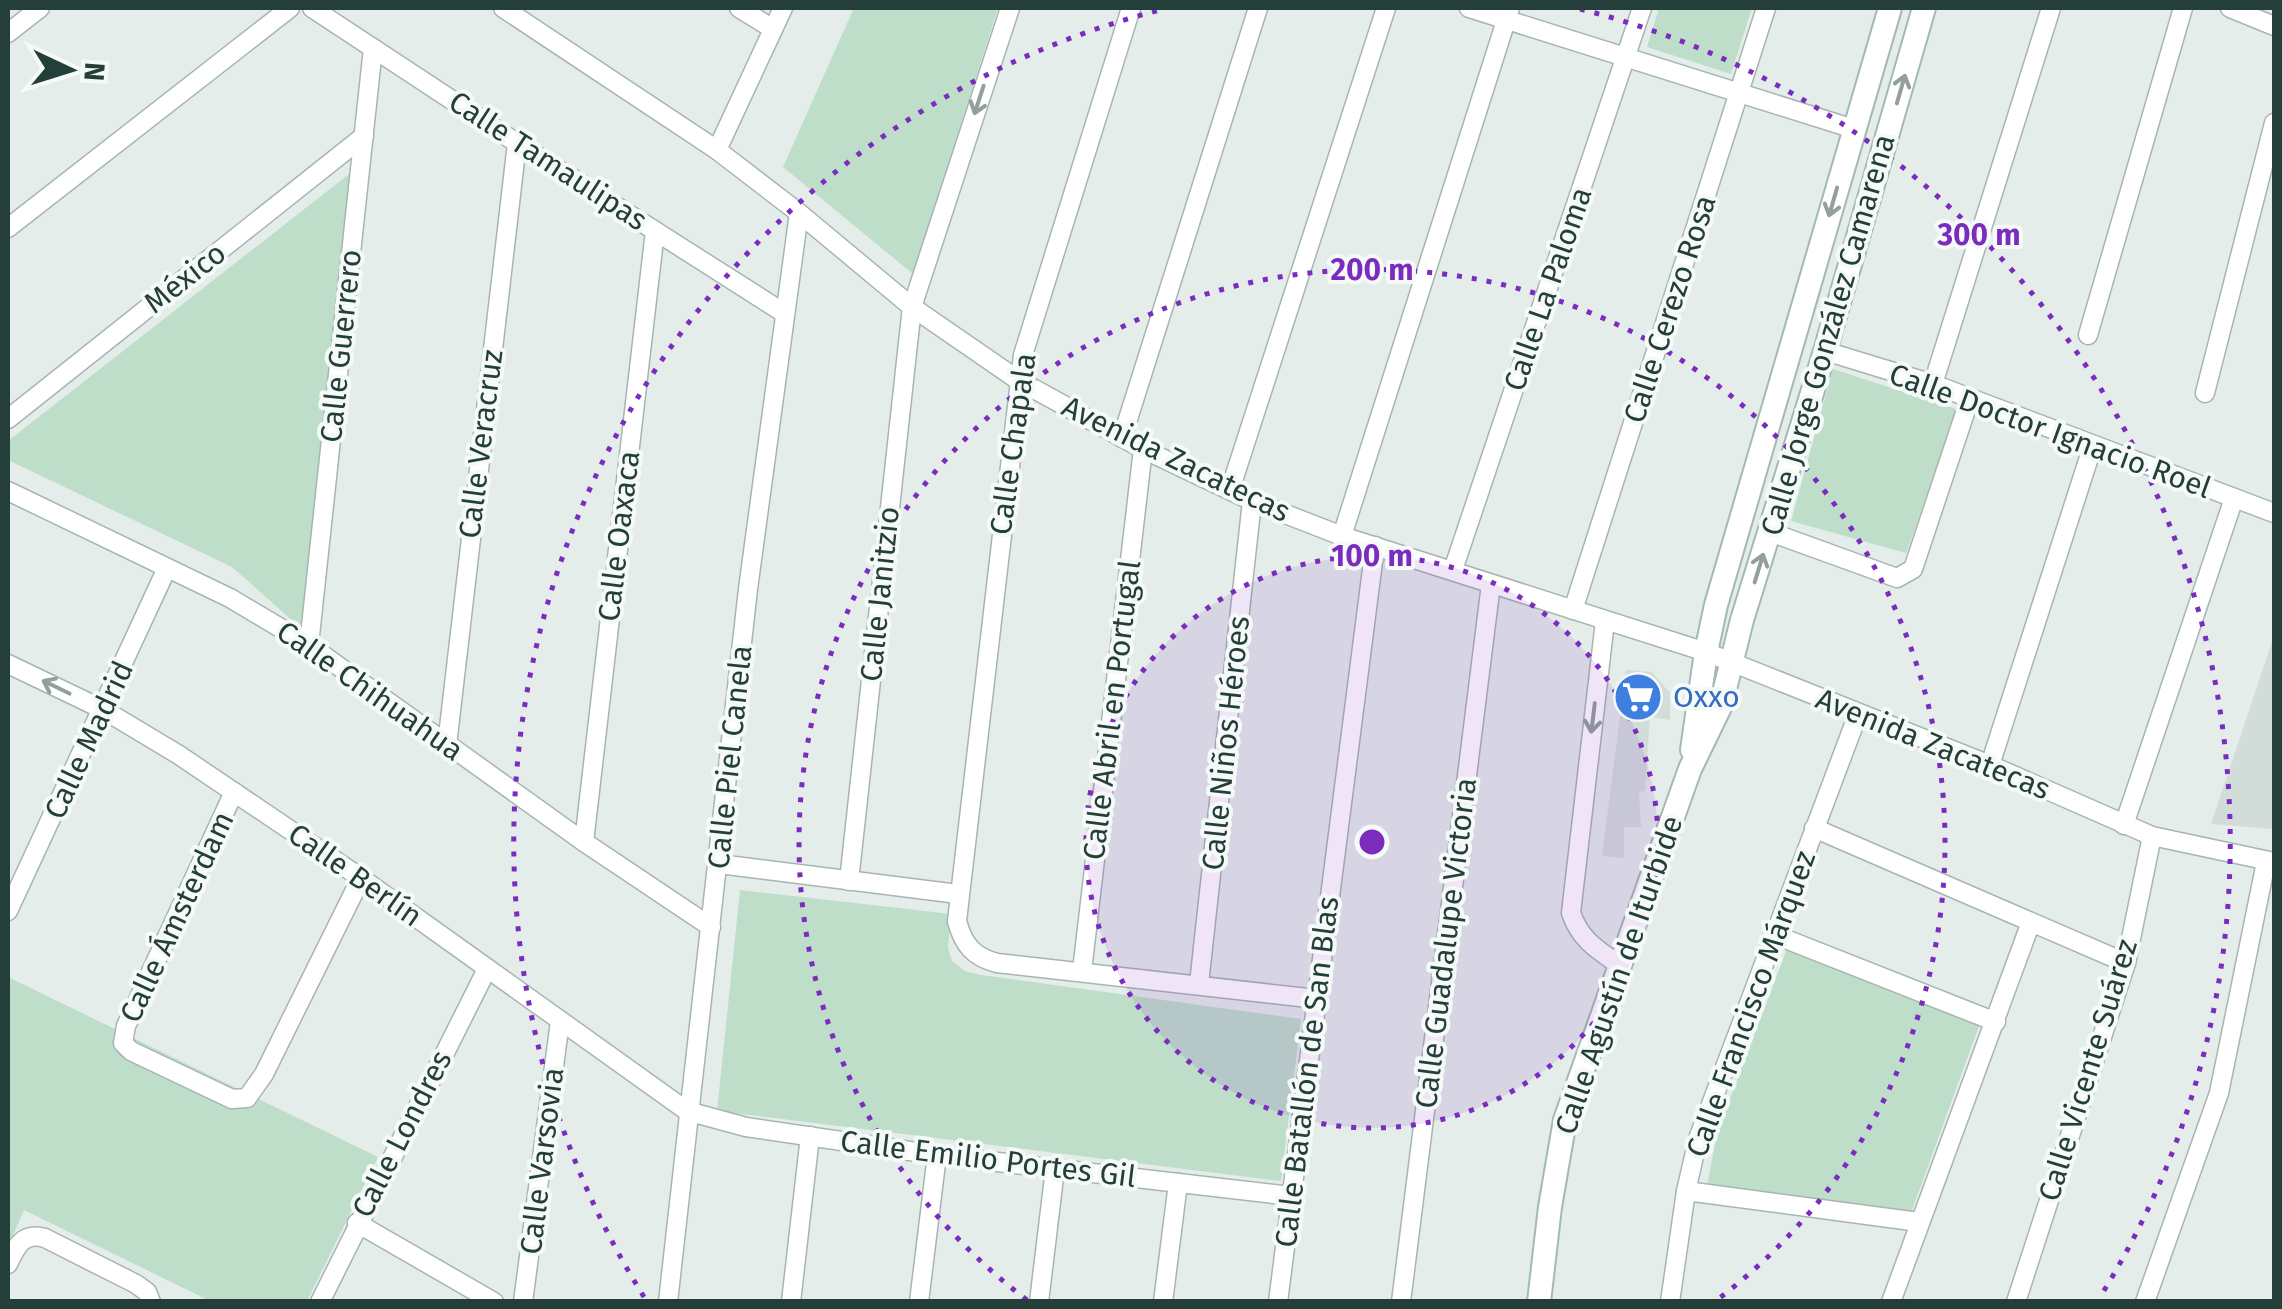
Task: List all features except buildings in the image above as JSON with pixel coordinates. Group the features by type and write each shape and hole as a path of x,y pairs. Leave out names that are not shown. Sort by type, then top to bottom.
{"street":[{"path":"8,33 40,8"},
{"path":"8,228 290,8"},
{"name":"Calle Tamaulipas","path":"312,8 784,313"},
{"name":"Avenida Zacatecas","path":"504,8 716,150 912,307 1018,380 1142,449 1252,501 1342,536 1706,652 1990,765 2152,836 2270,862"},
{"path":"739,8 773,29"},
{"path":"716,150 783,8"},
{"path":"912,307 1010,8"},
{"name":"Calle Chapala","path":"1132,8 1028,335 1018,380 957,921 962,939 985,960 1317,999"},
{"path":"1122,438 1258,8"},
{"path":"1230,490 1386,8"},
{"path":"1469,8 1508,14 1626,57 1854,130"},
{"name":"Calle La Paloma","path":"1454,570 1642,8"},
{"name":"Calle Cerezo Rosa","path":"1574,610 1766,8"},
{"name":"Calle Jorge González Camarena","path":"1706,652 1716,605 1890,8"},
{"name":"Calle Jorge González Camarena","path":"1731,662 1924,8"},
{"path":"1933,384 2051,8"},
{"path":"2088,335 2182,8"},
{"path":"2230,8 2274,26"},
{"path":"1342,536 1508,14"},
{"name":"Calle Guerrero","path":"309,645 373,48"},
{"path":"2204,393 2274,123"},
{"name":"México","path":"8,419 364,136"},
{"name":"Calle Veracruz","path":"447,745 517,143"},
{"name":"Calle Piel Canela","path":"668,1302 748,589 799,213"},
{"name":"Calle Oaxaca","path":"584,842 655,230"},
{"name":"Calle Janitzio","path":"848,881 912,307"},
{"name":"Calle Doctor Ignacio Roel","path":"1825,351 1933,384 2274,514"},
{"path":"1770,532 1897,578 1912,569 1970,398"},
{"path":"1990,765 2094,445"},
{"name":"Calle Abril en Portugal","path":"1082,971 1142,449"},
{"name":"Calle Chihuahua","path":"8,490 230,598 309,645 584,842 711,927"},
{"path":"2124,825 2234,498"},
{"name":"Calle Niños Héroes","path":"1199,984 1252,501"},
{"name":"Calle Batallón de San Blas","path":"1278,1302 1375,546"},
{"name":"Calle Madrid","path":"8,911 168,568"},
{"name":"Calle Guadalupe Victoria","path":"1401,1302 1491,584"},
{"path":"1605,621 1571,913 1587,944 1618,964"},
{"name":"Calle Agustín de Iturbide","path":"1690,769 1706,652"},
{"name":"Calle Agustín de Iturbide","path":"1539,1302 1565,1120 1690,769 1721,705 1731,662"},
{"name":"Calle Berlín","path":"8,664 104,710 234,792 688,1111"},
{"name":"Calle Francisco Márquez","path":"1670,1302 1686,1191 1698,1139 1858,714"},
{"name":"Calle Ámsterdam","path":"234,792 126,1026 124,1043 131,1052 232,1099 247,1098 264,1074 361,878"},
{"path":"1814,828 2126,963"},
{"name":"Calle Vicente Suárez","path":"2016,1302 2126,963 2152,836"},
{"path":"2145,1302 2218,1094 2270,862"},
{"path":"719,864 958,894"},
{"path":"1892,1302 2031,922"},
{"path":"1773,934 1996,1022"},
{"name":"Calle Londres","path":"320,1302 486,968"},
{"name":"Calle Varsovia","path":"523,1302 560,1021"},
{"name":"Calle Emilio Portes Gil","path":"688,1111 719,1122 937,1155 1291,1196"},
{"path":"792,1302 810,1136"},
{"path":"919,1302 937,1155"},
{"path":"1038,1302 1055,1169"},
{"path":"1163,1302 1178,1183"},
{"path":"1686,1191 1919,1222"},
{"path":"357,1222 494,1302"},
{"path":"8,1264 22,1239 33,1235 54,1242 149,1297"}],"shaded area":[{"path":"2274,636 2274,829 2211,824"},
{"path":"1626,670 1652,672 1670,693 1670,720 1650,717 1645,791 1639,792 1641,827 1624,827 1624,858 1602,856"}],"green space":[{"path":"854,8 998,8 913,274 783,167"},
{"path":"1659,8 1752,8 1731,74 1647,47"},
{"path":"358,167 305,632 232,567 8,460 8,441"},
{"path":"1833,369 1959,410 1906,553 1791,521"},
{"path":"740,890 951,914 948,948 952,961 965,971 981,975 1301,1019 1281,1181 717,1111"},
{"path":"1787,949 1979,1026 1911,1213 1707,1187 1717,1133"},
{"path":"8,977 378,1157 307,1301 210,1301 24,1210 12,1238 8,1235"}],"place":[{"name":"Oxxo","path":"1638,697"}]}
